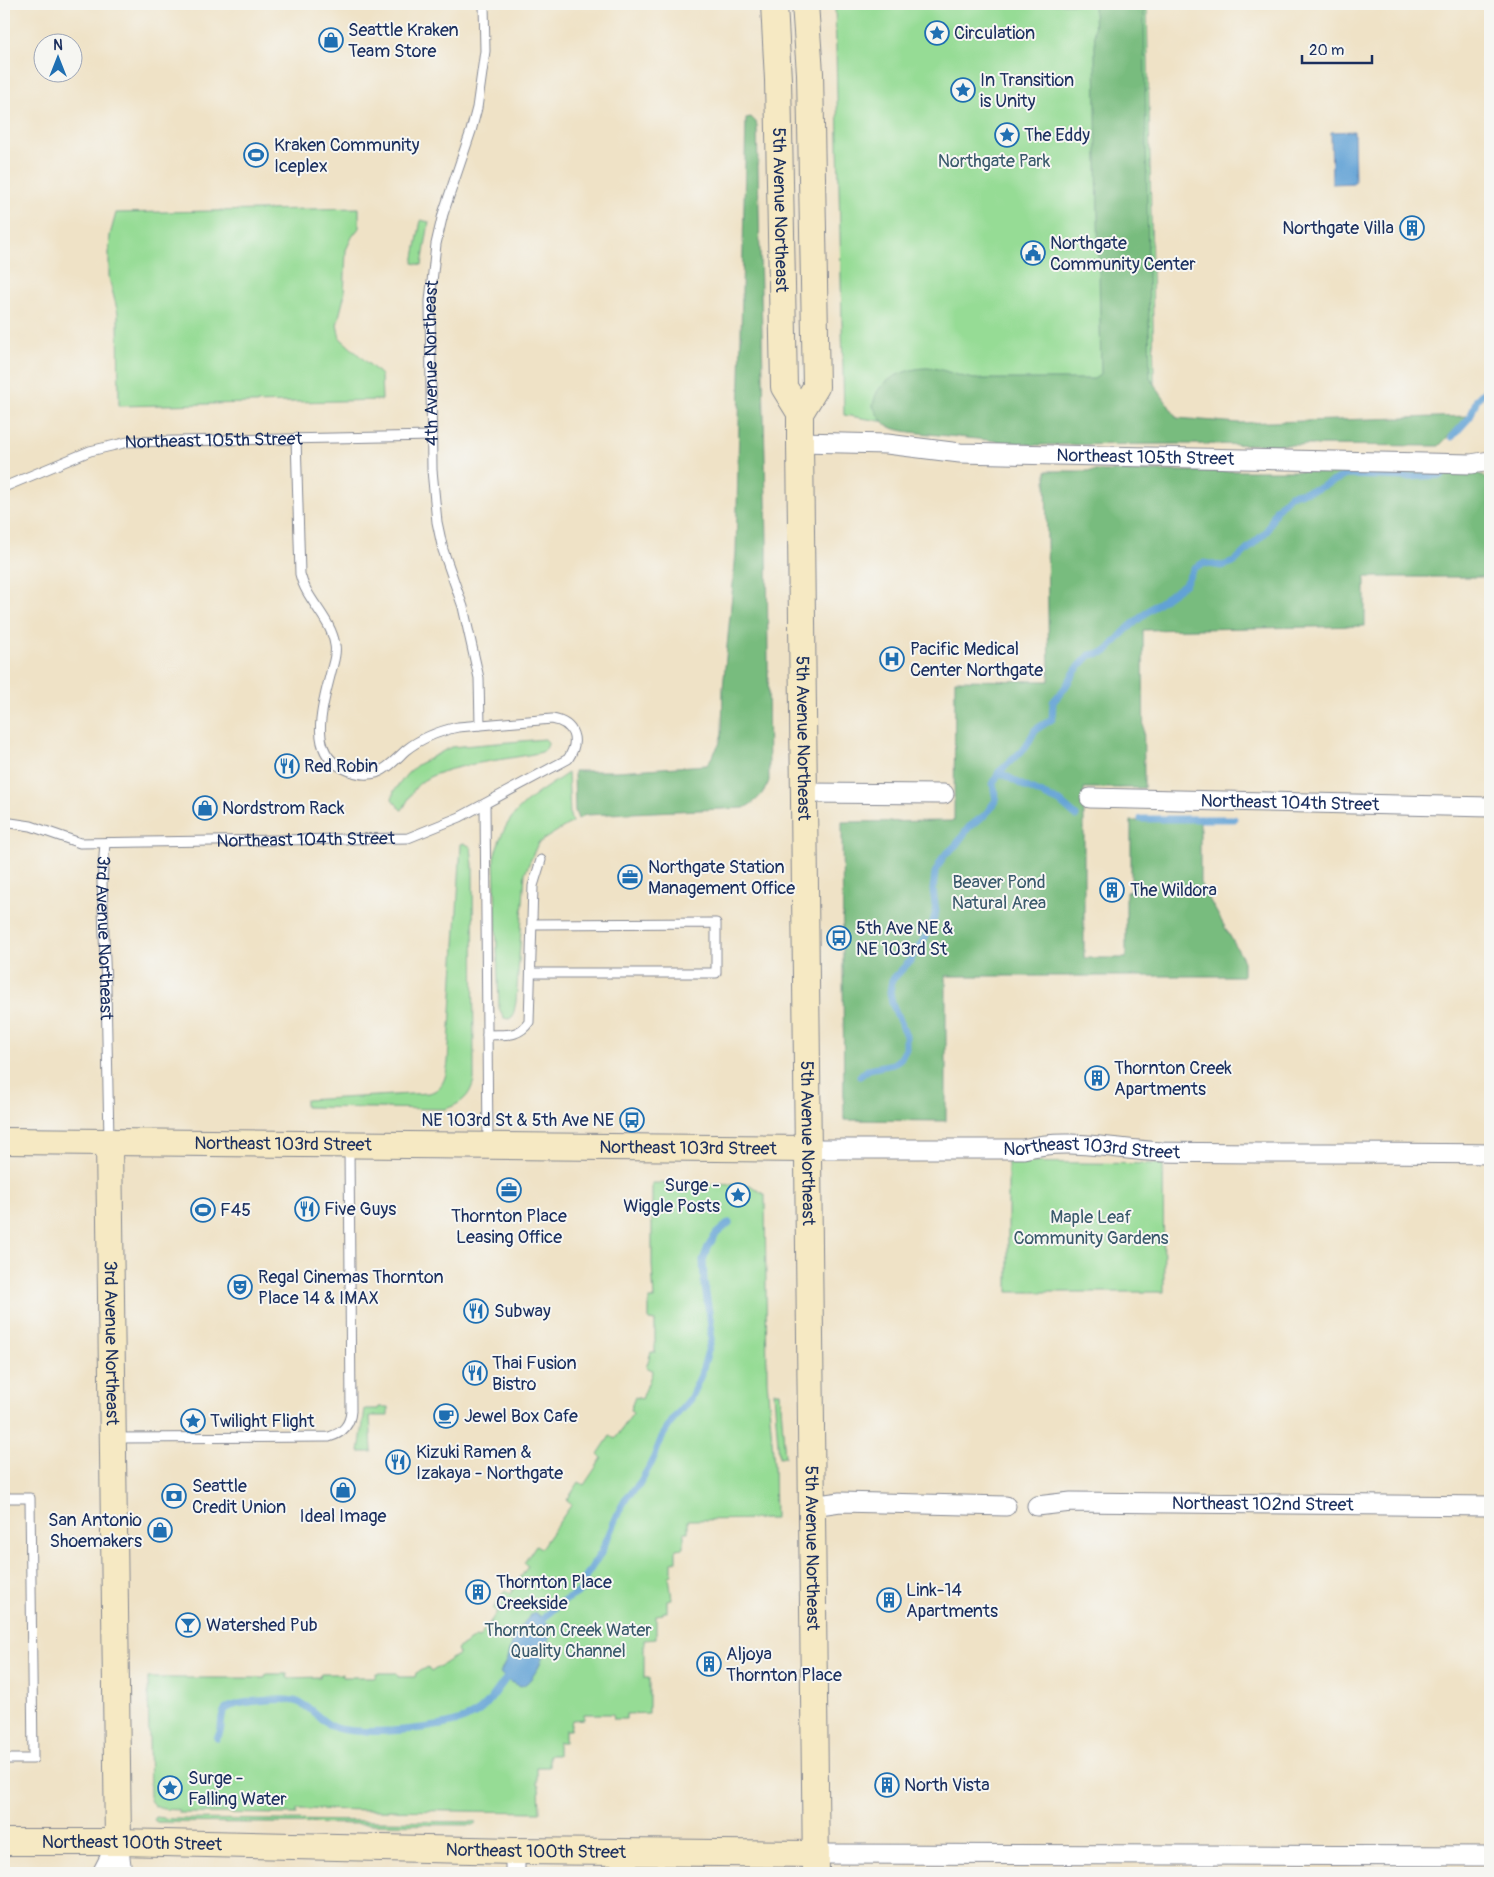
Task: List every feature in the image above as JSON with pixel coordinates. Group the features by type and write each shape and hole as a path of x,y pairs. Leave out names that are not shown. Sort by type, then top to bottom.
{"street":[{"name":"5th Avenue Northeast","path":"774,4 778,90 784,387 800,413 816,1864"},
{"name":"5th Avenue Northeast","path":"800,413 816,387 810,73 805,4"},
{"name":"Northeast 105th Street","path":"800,442 887,444 960,452 1190,459 1471,464 1490,461"},
{"path":"803,793 944,794"},
{"name":"Northeast 104th Street","path":"1090,798 1490,807"},
{"name":"Northeast 103rd Street","path":"4,1142 808,1149 1022,1149 1038,1146 1084,1144 1164,1152 1490,1154"},
{"name":"3rd Avenue Northeast","path":"109,1142 118,1842 122,1873"},
{"path":"812,1506 840,1502 1006,1506"},
{"name":"Northeast 102nd Street","path":"1037,1506 1071,1502 1490,1506"},
{"name":"Northeast 100th Street","path":"4,1842 118,1842 515,1862 816,1864 946,1855 1490,1856"},
{"name":"3rd Avenue Northeast","path":"102,1873 118,1842"}],"lane":[{"name":"4th Avenue Northeast","path":"480,725 480,689 475,659 463,607 447,564 437,522 432,470 430,301 432,271 443,214 466,148 477,108 484,51 484,4"},
{"name":"Northeast 105th Street","path":"4,487 73,457 111,445 146,441 432,436"},
{"path":"296,438 300,574 303,586 328,625 336,648 321,726 323,749 337,766 352,773 376,773 387,768 407,749 428,736 451,728 480,725"},
{"name":"Northeast 104th Street","path":"4,822 31,826 80,843 408,838 460,817 568,759 575,746 574,736 567,725 559,720 480,725"},
{"path":"485,804 488,1146"},
{"name":"3rd Avenue Northeast","path":"104,843 102,882 109,1142"},
{"path":"487,1035 515,1034 524,1029 529,1022 533,886 541,860"},
{"path":"531,973 716,972 716,923 533,924"},
{"path":"112,1438 329,1437 336,1435 348,1425 351,1410 349,1145"},
{"path":"4,1498 30,1498 33,1759 4,1759"}],"green space":[{"name":"Northgate Park","path":"835,4 1147,4 1155,435 904,425 844,415"},
{"path":"1094,4 1144,4 1150,378 1177,418 1239,423 1468,416 1439,446 1035,445 903,431 883,422 873,406 875,396 885,383 892,378 914,369 938,369 976,379 1094,379 1101,374"},
{"path":"751,117 757,126 767,541 769,781 759,797 744,808 585,815 578,819 575,811 574,771 617,771 707,765 719,745 722,733 723,688 736,553 746,118"},
{"path":"359,208 359,228 346,250 344,297 337,325 340,338 381,375 382,400 119,406 118,313 109,278 110,235 116,213"},
{"path":"421,220 429,222 422,265 413,263"},
{"name":"Beaver Pond Natural Area","path":"1046,471 1471,471 1484,476 1490,484 1490,577 1365,577 1365,626 1143,630 1144,788 1084,788 1084,958 1126,958 1126,892 1131,891 1131,821 1200,821 1200,883 1243,959 1243,976 946,976 946,1121 844,1120 842,822 954,821 955,680 1049,681"},
{"path":"545,739 548,745 542,752 459,767 429,777 416,787 402,810 392,799 394,791 407,774 417,765 451,747"},
{"path":"568,773 570,816 572,822 538,843 525,873 516,1002 513,1016 509,1019 504,1018 499,1008 494,858 499,841 513,816 531,798"},
{"path":"464,843 471,847 473,865 474,1080 470,1091 456,1105 445,1109 305,1107 305,1100 429,1093 441,1085 448,1062 461,844"},
{"name":"Maple Leaf Community Gardens","path":"1008,1162 1163,1164 1164,1292 1008,1292"},
{"name":"Thornton Creek Water Quality Channel","path":"652,1183 750,1185 765,1195 767,1380 774,1465 775,1519 688,1520 688,1532 684,1532 684,1548 676,1549 676,1561 672,1562 672,1575 669,1576 672,1599 667,1600 667,1612 656,1615 656,1639 644,1640 644,1678 649,1678 649,1713 626,1714 626,1719 614,1719 613,1714 584,1714 584,1719 572,1720 570,1730 565,1730 565,1742 558,1742 558,1755 549,1755 549,1767 537,1767 540,1812 297,1809 297,1814 179,1813 179,1810 162,1809 152,1804 150,1800 148,1678 265,1678 266,1674 287,1674 287,1678 320,1677 321,1674 342,1674 343,1677 376,1677 376,1673 397,1673 398,1677 415,1677 416,1673 427,1667 431,1672 459,1654 457,1649 476,1637 479,1638 497,1612 493,1609 505,1590 510,1594 528,1566 524,1563 536,1545 541,1548 572,1504 567,1500 579,1482 584,1485 602,1458 598,1454 610,1436 615,1439 633,1413 630,1410 635,1397 642,1399 653,1370 646,1368 651,1352 655,1352 655,1321 649,1320 649,1299 654,1299"},
{"path":"774,1392 780,1392 785,1457 779,1458"},
{"path":"379,1407 388,1407 388,1416 370,1416 372,1452 359,1452 365,1409 378,1409"},
{"path":"156,1817 172,1819 475,1822 475,1825 157,1822 154,1820"}],"water":[{"path":"1354,131 1355,183 1332,184 1331,132"},
{"path":"534,1612 552,1627 537,1669 527,1683 521,1686 510,1682 500,1673 507,1659 514,1633"}],"waterway":[{"path":"1452,437 1470,417 1477,399 1485,391"},
{"path":"860,1076 869,1069 893,1064 901,1058 906,1049 906,1036 892,1003 890,992 892,980 910,961 931,928 936,911 933,890 935,873 943,857 956,845 969,827 985,815 996,800 993,784 999,772 1026,747 1035,730 1052,719 1053,702 1076,670 1090,655 1106,652 1126,630 1153,607 1185,584 1194,568 1203,563 1222,566 1234,562 1267,531 1276,510 1290,495 1317,489 1346,475 1408,477 1442,475"},
{"path":"999,772 1024,786 1060,802 1076,816"},
{"path":"1141,819 1234,819"},
{"path":"536,1625 559,1604 581,1591 586,1576 601,1553 619,1511 627,1497 638,1486 652,1462 662,1437 674,1418 690,1399 701,1375 711,1340 703,1260 716,1234 729,1223"},
{"path":"217,1738 221,1731 222,1716 225,1710 238,1704 272,1700 292,1701 305,1705 331,1726 338,1729 393,1731 447,1724 462,1720 479,1711 511,1673"}],"place":[{"name":"Circulation","path":"937,33"},
{"name":"Seattle Kraken Team Store","path":"331,40"},
{"name":"In Transition is Unity","path":"963,90"},
{"name":"The Eddy","path":"1007,135"},
{"name":"Kraken Community Iceplex","path":"256,155"},
{"name":"Northgate Villa","path":"1412,228"},
{"name":"Northgate Community Center","path":"1033,253"},
{"name":"Pacific Medical Center Northgate","path":"892,659"},
{"name":"Red Robin","path":"287,766"},
{"name":"Nordstrom Rack","path":"205,808"},
{"name":"Northgate Station Management Office","path":"630,877"},
{"name":"The Wildora","path":"1112,890"},
{"name":"5th Ave NE & NE 103rd St","path":"839,938"},
{"name":"Thornton Creek Apartments","path":"1097,1078"},
{"name":"NE 103rd St & 5th Ave NE","path":"632,1120"},
{"name":"Thornton Place Leasing Office","path":"509,1190"},
{"name":"Surge - Wiggle Posts","path":"738,1195"},
{"name":"Five Guys","path":"307,1209"},
{"name":"F45","path":"203,1210"},
{"name":"Regal Cinemas Thornton Place 14 & IMAX","path":"240,1287"},
{"name":"Subway","path":"476,1311"},
{"name":"Thai Fusion Bistro","path":"475,1373"},
{"name":"Jewel Box Cafe","path":"446,1416"},
{"name":"Twilight Flight","path":"193,1421"},
{"name":"Kizuki Ramen & Izakaya - Northgate","path":"398,1462"},
{"name":"Ideal Image","path":"343,1490"},
{"name":"Seattle Credit Union","path":"174,1496"},
{"name":"San Antonio Shoemakers","path":"160,1530"},
{"name":"Thornton Place Creekside","path":"478,1592"},
{"name":"Link-14 Apartments","path":"889,1600"},
{"name":"Watershed Pub","path":"188,1625"},
{"name":"Aljoya Thornton Place","path":"709,1664"},
{"name":"North Vista","path":"887,1785"},
{"name":"Surge - Falling Water","path":"170,1788"}]}
